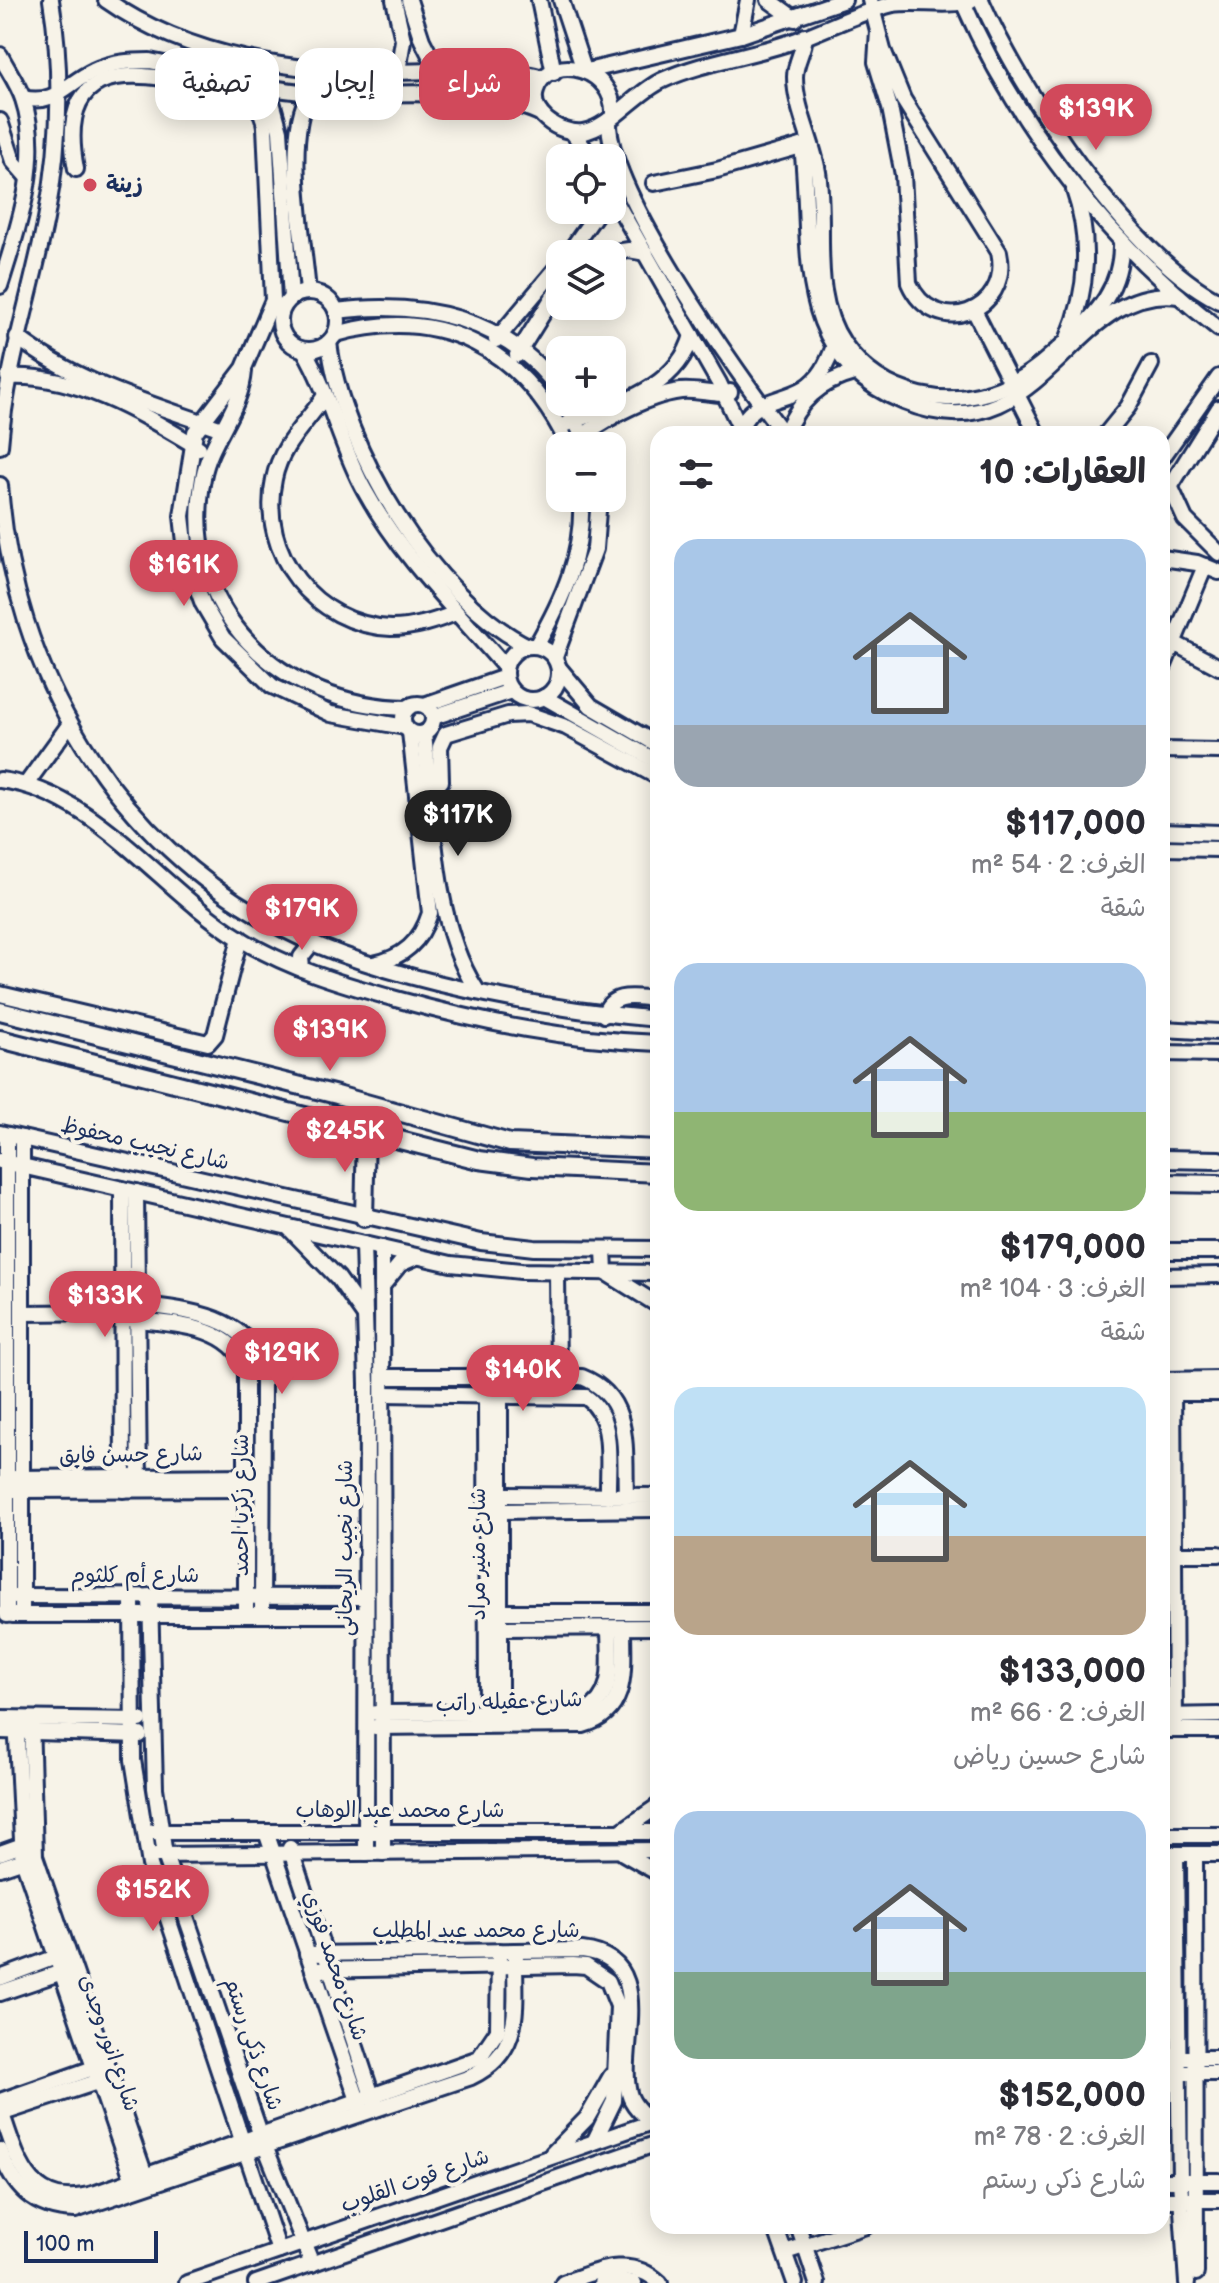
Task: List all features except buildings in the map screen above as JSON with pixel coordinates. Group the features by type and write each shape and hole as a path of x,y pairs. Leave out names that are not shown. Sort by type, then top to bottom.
{"main road":[{"path":"0,1011 337,1095 510,1143 650,1149"},
{"path":"0,1039 506,1165 650,1173"},
{"path":"331,1120 337,1095"},
{"path":"364,1218 366,1131"},
{"path":"1170,1159 1219,1160"},
{"path":"1184,1159 1184,1183"},
{"path":"1170,1183 1219,1184"}],"street":[{"path":"0,446 8,377 46,220 55,166 61,94 51,0"},
{"path":"106,0 149,27 203,48 295,66"},
{"path":"394,0 403,40 402,48"},
{"path":"409,0 426,48"},
{"path":"539,0 548,76 535,95 540,113"},
{"path":"561,0 586,71 605,84 611,93 614,157 662,253 760,405 778,426"},
{"path":"741,35 748,0"},
{"path":"769,0 795,19"},
{"path":"815,11 826,0"},
{"path":"530,74 548,76 586,71 656,57 795,19 844,0"},
{"path":"981,0 1025,85 1101,191 1168,264 1216,300 1215,313 1204,317"},
{"path":"403,94 464,94 503,100 540,113 554,126 572,132 591,130 664,79 805,36 872,5 965,1 1004,85 1071,182 1121,240 1179,296 1219,329"},
{"path":"872,5 890,68 910,114 999,252 1001,271 995,290 974,310 959,314 935,311 916,297 909,283 903,175 890,108 876,62 878,31"},
{"path":"805,36 795,67 795,85 820,191 823,294 831,319 852,353 889,383 922,396 971,397 1015,390 1066,343 1109,296 1120,268 1121,240"},
{"path":"0,55 23,98 29,128 23,207 0,286"},
{"path":"656,57 664,79"},
{"path":"23,98 42,100 61,94 93,71 131,61 155,62"},
{"path":"76,169 71,124 75,106 90,88 114,77 169,78 232,93 247,99 260,110 265,127 275,291 268,318 244,368 200,421 192,443 182,516 184,543 193,581 223,638 251,669 284,694 343,717 413,730 432,725 422,710"},
{"path":"277,120 291,298"},
{"path":"299,120 296,132 308,292"},
{"path":"0,121 13,161 27,177"},
{"path":"572,132 581,144"},
{"path":"654,183 807,144"},
{"path":"807,144 811,293 821,323 854,373 891,397 949,414 985,408 1015,390 1120,305 1148,295 1179,296"},
{"path":"1066,343 1077,315 1085,270 1083,227 1071,182"},
{"path":"626,219 725,395 738,426"},
{"path":"626,250 646,253"},
{"path":"487,348 502,335 546,281"},
{"path":"562,432 538,395 487,348 452,333 414,325 374,325 333,338 318,349 304,350 285,339 279,325 281,310 291,298 308,292 325,296 336,311 333,338 336,382 351,426 397,511 437,567 482,617 557,663 591,706 650,740"},
{"path":"336,311 385,307 434,311 502,335 546,377"},
{"path":"511,367 546,308"},
{"path":"974,310 1033,426"},
{"path":"560,427 667,378 683,359 692,335"},
{"path":"17,337 57,365 164,411 222,429"},
{"path":"745,426 760,405 809,385 827,364 834,346"},
{"path":"304,350 335,428 382,520 507,678 530,700 544,697 555,688 557,663 595,549 598,512"},
{"path":"1112,426 1133,400 1151,364"},
{"path":"244,368 239,399 209,454 200,497 201,537 210,575 236,628 277,669 315,691 361,705 422,710"},
{"path":"788,426 794,412 811,393 836,378 854,373"},
{"path":"8,377 36,376 62,382 156,421 209,454"},
{"path":"1170,447 1219,377"},
{"path":"600,432 661,396 693,390 725,395 746,384"},
{"path":"324,397 287,444 271,495 276,540 296,580 322,605 371,626 407,627 456,613"},
{"path":"1219,408 1170,486 1190,526 1219,553"},
{"path":"309,416 335,428 351,426"},
{"path":"574,416 581,432"},
{"path":"0,485 7,551 24,619 69,725 113,790 156,837 216,888 285,931 372,964 604,1015 650,1018"},
{"path":"382,520 397,511"},
{"path":"507,678 513,653 532,646 574,566 580,542 581,512"},
{"path":"1170,560 1212,569 1170,648"},
{"path":"1172,642 1219,667"},
{"path":"476,989 460,962 446,918 431,792 413,730 403,717 507,678"},
{"path":"544,697 650,757"},
{"path":"431,792 441,781 440,747 446,734 508,715 548,718 650,773"},
{"path":"27,783 69,725"},
{"path":"372,964 398,956 409,948 419,938 430,913 413,730"},
{"path":"1170,750 1219,751"},
{"path":"0,780 27,783 77,807 168,886 240,938 302,969 364,990 499,1026 576,1039 650,1043"},
{"path":"1170,831 1219,833"},
{"path":"1170,848 1219,849"},
{"path":"276,957 284,945 285,931"},
{"path":"0,994 208,1043 215,1035 240,938"},
{"path":"302,969 301,957 313,942"},
{"path":"604,1015 610,1003 622,997 650,999"},
{"path":"1170,1029 1219,1032"},
{"path":"1186,1030 1191,1041 1186,1053"},
{"path":"1170,1053 1219,1054"},
{"path":"3,1134 3,1390 9,1484 9,1615"},
{"name":"شارع نجيب محفوظ","path":"3,1134 481,1242 534,1248 650,1249"},
{"path":"9,1484 22,1390 22,1138"},
{"path":"3,1162 417,1257 486,1269 650,1273"},
{"path":"123,1483 129,1311 129,1190"},
{"path":"287,1226 330,1268 365,1317"},
{"name":"شارع نجيب الريحانى","path":"363,1244 367,1469 366,1853"},
{"name":"شارع نجيب الريحانى","path":"382,1248 383,1853"},
{"path":"604,1249 605,1272"},
{"path":"1170,1251 1219,1251"},
{"path":"382,1287 393,1270 417,1257"},
{"path":"3,1267 22,1268"},
{"path":"545,1394 551,1377 557,1272"},
{"path":"605,1272 650,1300"},
{"path":"1170,1276 1219,1275"},
{"path":"129,1311 139,1483"},
{"name":"شارع زكريا احمد","path":"22,1313 129,1311 208,1331 232,1343 241,1353 249,1379 262,1615"},
{"path":"3,1373 22,1373"},
{"path":"383,1377 582,1377 594,1382 614,1400 624,1425 626,1496"},
{"path":"1170,1387 1219,1379"},
{"path":"1170,1387 1219,1393"},
{"path":"3,1390 22,1390"},
{"path":"383,1394 578,1395 600,1410 606,1427 608,1496"},
{"name":"شارع منير مراد","path":"493,1394 500,1503 500,1628 494,1713"},
{"name":"شارع منير مراد","path":"493,1394 494,1713"},
{"path":"367,1469 383,1469"},
{"name":"شارع زكريا احمد","path":"246,1615 255,1482"},
{"name":"شارع حسن فايق","path":"9,1484 255,1482"},
{"path":"500,1503 650,1496"},
{"path":"500,1503 650,1509"},
{"path":"1170,1514 1174,1554 1170,1592"},
{"path":"1174,1554 1219,1554"},
{"name":"شارع أم كلثوم","path":"9,1596 366,1597"},
{"name":"شارع ذكى رستم","path":"132,1596 135,1781 147,1855 279,2251"},
{"name":"شارع ذكى رستم","path":"150,1596 153,1728 160,1832 165,1855 264,2142 312,2264"},
{"path":"500,1612 650,1612"},
{"name":"شارع أم كلثوم","path":"9,1615 366,1615"},
{"path":"500,1628 650,1627"},
{"name":"شارع عقيله راتب","path":"383,1720 494,1713 574,1713 596,1706 608,1687 616,1628"},
{"name":"شارع عقيله راتب","path":"366,1720 583,1725 595,1721 615,1704 621,1692 616,1628"},
{"path":"1170,1723 1219,1715"},
{"path":"0,1718 24,1725"},
{"path":"1170,1723 1219,1730"},
{"path":"0,1731 24,1725 153,1728"},
{"name":"شارع انور وجدى","path":"24,1725 27,1851 141,2184"},
{"path":"620,1832 650,1811"},
{"name":"شارع محمد عبد الوهاب","path":"143,1832 650,1832"},
{"name":"شارع محمد فوزي","path":"266,1832 307,1954 368,2106"},
{"name":"شارع محمد فوزي","path":"285,1832 325,1953 368,2106"},
{"path":"1170,1835 1219,1835"},
{"name":"شارع محمد عبد الوهاب","path":"147,1855 650,1850"},
{"path":"0,1853 27,1851"},
{"path":"0,1868 27,1851"},
{"path":"619,1851 650,1868"},
{"path":"1170,1854 1219,1854"},
{"path":"1187,2181 1196,2066 1195,1854"},
{"path":"103,2072 0,2109 19,2164 27,2177 51,2194 81,2198 141,2184 368,2106 471,2077 498,2061 511,2039 513,2027 507,1951"},
{"name":"شارع محمد عبد المطلب","path":"307,1954 593,1951 620,1970 630,2000 628,2090 637,2108 650,2117"},
{"path":"0,1978 62,1955"},
{"name":"شارع محمد عبد المطلب","path":"313,1970 586,1966 608,1981 618,2006 614,2101 594,2142"},
{"path":"0,1993 67,1970"},
{"path":"1196,2066 1219,2058"},
{"path":"1191,2281 1187,2181 1170,2066 1196,2066 1219,2073"},
{"path":"547,2158 587,2118 615,2068"},
{"name":"شارع قوت القلوب","path":"187,2283 650,2123"},
{"name":"شارع قوت القلوب","path":"265,2282 287,2278 312,2264 650,2146"},
{"path":"0,2150 9,2177 17,2187 50,2207 91,2208 141,2184"},
{"path":"635,2151 650,2154"},
{"path":"1170,2181 1219,2181"},
{"path":"1170,2200 1219,2200"},
{"path":"778,2234 795,2283"},
{"path":"803,2234 817,2283"},
{"path":"785,2252 841,2234"},
{"path":"261,2257 265,2282"},
{"path":"563,2283 625,2266 648,2273 660,2283"},
{"path":"601,2283 618,2280 634,2283"}],"place":[{"name":"زينة","path":"90,185"}]}
